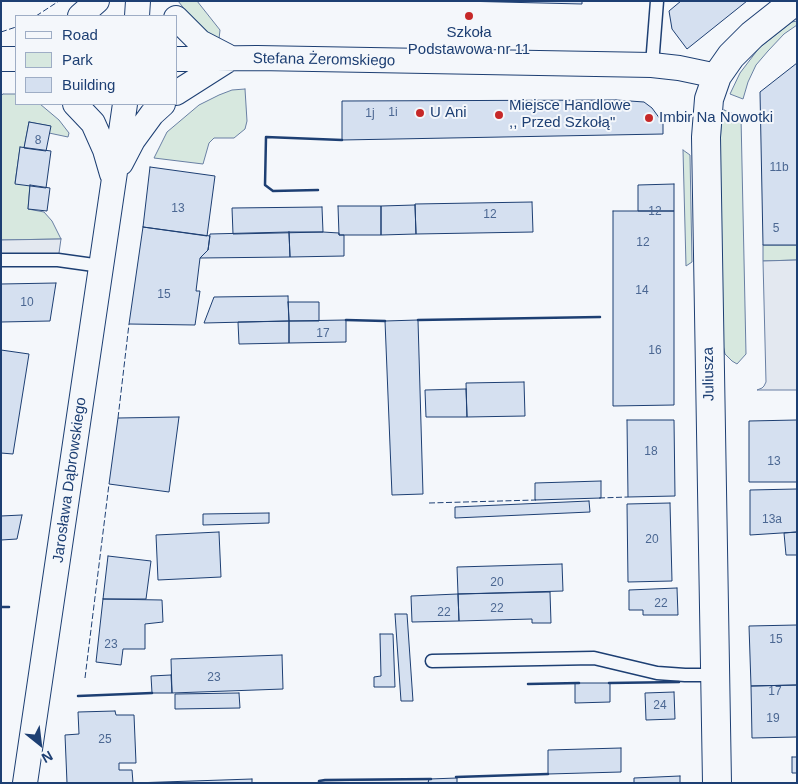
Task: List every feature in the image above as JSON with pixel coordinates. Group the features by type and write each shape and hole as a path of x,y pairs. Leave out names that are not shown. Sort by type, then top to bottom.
{"street":[{"path":"81,15 97,1"},
{"path":"137,15 138,1"},
{"path":"167,1 175,15"},
{"name":"Juliusza","path":"717,783 706,137 709,100 716,76 731,56 752,35 795,1"},
{"path":"178,19 200,42 231,58"},
{"name":"Stefana Żeromskiego","path":"178,92 231,58"},
{"name":"Stefana Żeromskiego","path":"178,59 231,58 652,65 679,68 716,76"},
{"name":"Jarosława Dąbrowskiego","path":"76,105 92,123 105,150 113,178"},
{"name":"Jarosława Dąbrowskiego","path":"25,783 125,105"},
{"path":"113,178 133,140 152,114 162,105"}],"lane":[{"path":"652,65 657,1"},
{"path":"1,260 58,260 102,266"},
{"path":"432,661 594,658 657,673 715,675"}],"green space":[{"path":"178,1 197,1 220,30 219,39 209,35 194,21"},
{"path":"797,21 797,25 784,34 756,65 743,99 730,94 740,73 759,48 792,22"},
{"path":"245,89 247,121 245,129 234,138 214,138 209,143 203,164 154,158 167,132 199,105 232,90"},
{"path":"3,94 15,94 15,105 41,105 59,120 69,133 68,137 49,133 50,126 29,122 24,148 20,148 15,183 30,185 28,209 44,212 52,221 61,239 1,240 1,96"},
{"path":"724,110 741,117 746,354 737,364 725,354 723,345 720,152 721,120"},
{"path":"683,150 690,155 692,262 686,266"},
{"path":"763,245 797,245 797,260 763,261"}],"shaded area":[{"path":"61,239 58,260 1,260 1,240"},
{"path":"797,260 797,390 757,390 762,388 766,382 763,261"},
{"path":"429,779 428,783 319,783 319,781"}],"building":[{"path":"460,1 582,1 582,4"},
{"path":"681,1 747,1 687,49 672,29 669,11"},
{"path":"797,63 797,245 763,245 760,92"},
{"name":"Miejsce Handlowe ,, Przed Szkołą\"","path":"616,100 644,102 652,108 663,123 663,134 342,140 342,101"},
{"path":"29,122 51,126 46,151 24,148"},
{"path":"20,147 51,151 46,188 15,184"},
{"path":"150,167 215,176 207,236 143,227"},
{"path":"674,184 674,211 638,211 638,185"},
{"path":"30,185 50,188 47,211 28,209"},
{"path":"532,202 533,232 416,234 415,204"},
{"path":"415,205 416,234 381,235 381,206"},
{"path":"338,206 381,206 381,235 339,235"},
{"path":"322,207 323,232 233,234 232,208"},
{"path":"613,211 674,211 674,405 613,406"},
{"path":"143,227 210,236 208,250 200,258 196,291 200,291 195,325 129,324"},
{"path":"289,232 323,232 344,235 344,256 290,257"},
{"path":"289,232 290,257 200,258 208,250 210,234"},
{"path":"56,283 50,321 1,322 1,284"},
{"path":"288,296 289,321 204,323 214,297"},
{"path":"288,302 319,302 319,321 289,321"},
{"path":"346,320 346,342 289,343 289,321"},
{"path":"418,320 423,494 392,495 385,321"},
{"path":"289,321 289,343 239,344 238,322"},
{"path":"1,350 29,354 13,454 1,453"},
{"path":"524,382 525,416 467,417 466,383"},
{"path":"466,389 467,417 426,417 425,390"},
{"path":"179,417 169,492 109,484 118,418"},
{"path":"627,420 674,420 675,496 628,497"},
{"path":"797,420 797,482 749,482 749,421"},
{"path":"601,481 601,498 535,500 535,483"},
{"path":"797,489 797,532 750,535 750,490"},
{"path":"589,501 590,512 455,518 455,507"},
{"path":"670,503 672,581 628,582 627,504"},
{"path":"269,513 269,523 203,525 203,514"},
{"path":"22,515 17,539 1,540 1,516"},
{"path":"219,532 221,577 158,580 156,535"},
{"path":"797,532 797,555 786,555 784,533"},
{"path":"108,556 151,561 146,599 103,599"},
{"path":"562,564 563,591 458,594 457,567"},
{"path":"677,588 678,615 643,615 643,610 629,610 629,590"},
{"path":"550,592 551,623 532,623 532,619 459,621 458,594"},
{"path":"458,594 459,621 412,622 411,596"},
{"path":"103,599 162,600 163,622 145,624 145,649 123,649 121,665 96,662"},
{"path":"395,614 407,614 413,701 401,701"},
{"path":"797,625 797,685 751,686 749,626"},
{"path":"380,634 393,634 395,687 374,687 374,677 381,676"},
{"path":"282,655 283,689 172,693 171,659"},
{"path":"171,675 172,693 152,693 151,676"},
{"path":"575,683 610,683 610,702 575,703"},
{"path":"797,685 797,737 752,738 751,686"},
{"path":"674,692 675,719 646,720 645,693"},
{"path":"239,693 240,708 175,709 175,694"},
{"path":"115,711 116,715 134,715 136,763 119,763 119,770 132,770 133,783 67,783 65,735 79,734 78,712"},
{"path":"621,748 621,772 548,774 548,750"},
{"path":"792,757 797,757 797,773 792,773"},
{"path":"680,776 680,783 634,783 634,778"},
{"path":"457,778 457,783 428,783 429,779"},
{"path":"252,779 252,783 133,783"}],"fence":[{"path":"38,15 59,1"},
{"path":"1,32 15,27"},
{"path":"118,418 129,324"},
{"path":"85,678 109,484"},
{"path":"599,498 628,497"},
{"path":"429,503 536,500"}],"wall":[{"path":"318,190 273,191 265,185 266,137 342,140"},
{"path":"418,320 600,317"},
{"path":"346,320 385,321"},
{"path":"1,607 9,607"},
{"path":"609,683 679,682"},
{"path":"528,684 579,683"},
{"path":"78,696 152,693"},
{"path":"456,777 548,774"},
{"path":"319,783 319,781 325,780 431,779"}],"place":[{"name":"Szkoła Podstawowa nr 11","path":"469,16"},
{"name":"U Ani","path":"420,113"},
{"name":"Miejsce Handlowe ,, Przed Szkołą\"","path":"499,115"},
{"name":"Imbir Na Nowotki","path":"649,118"}]}
